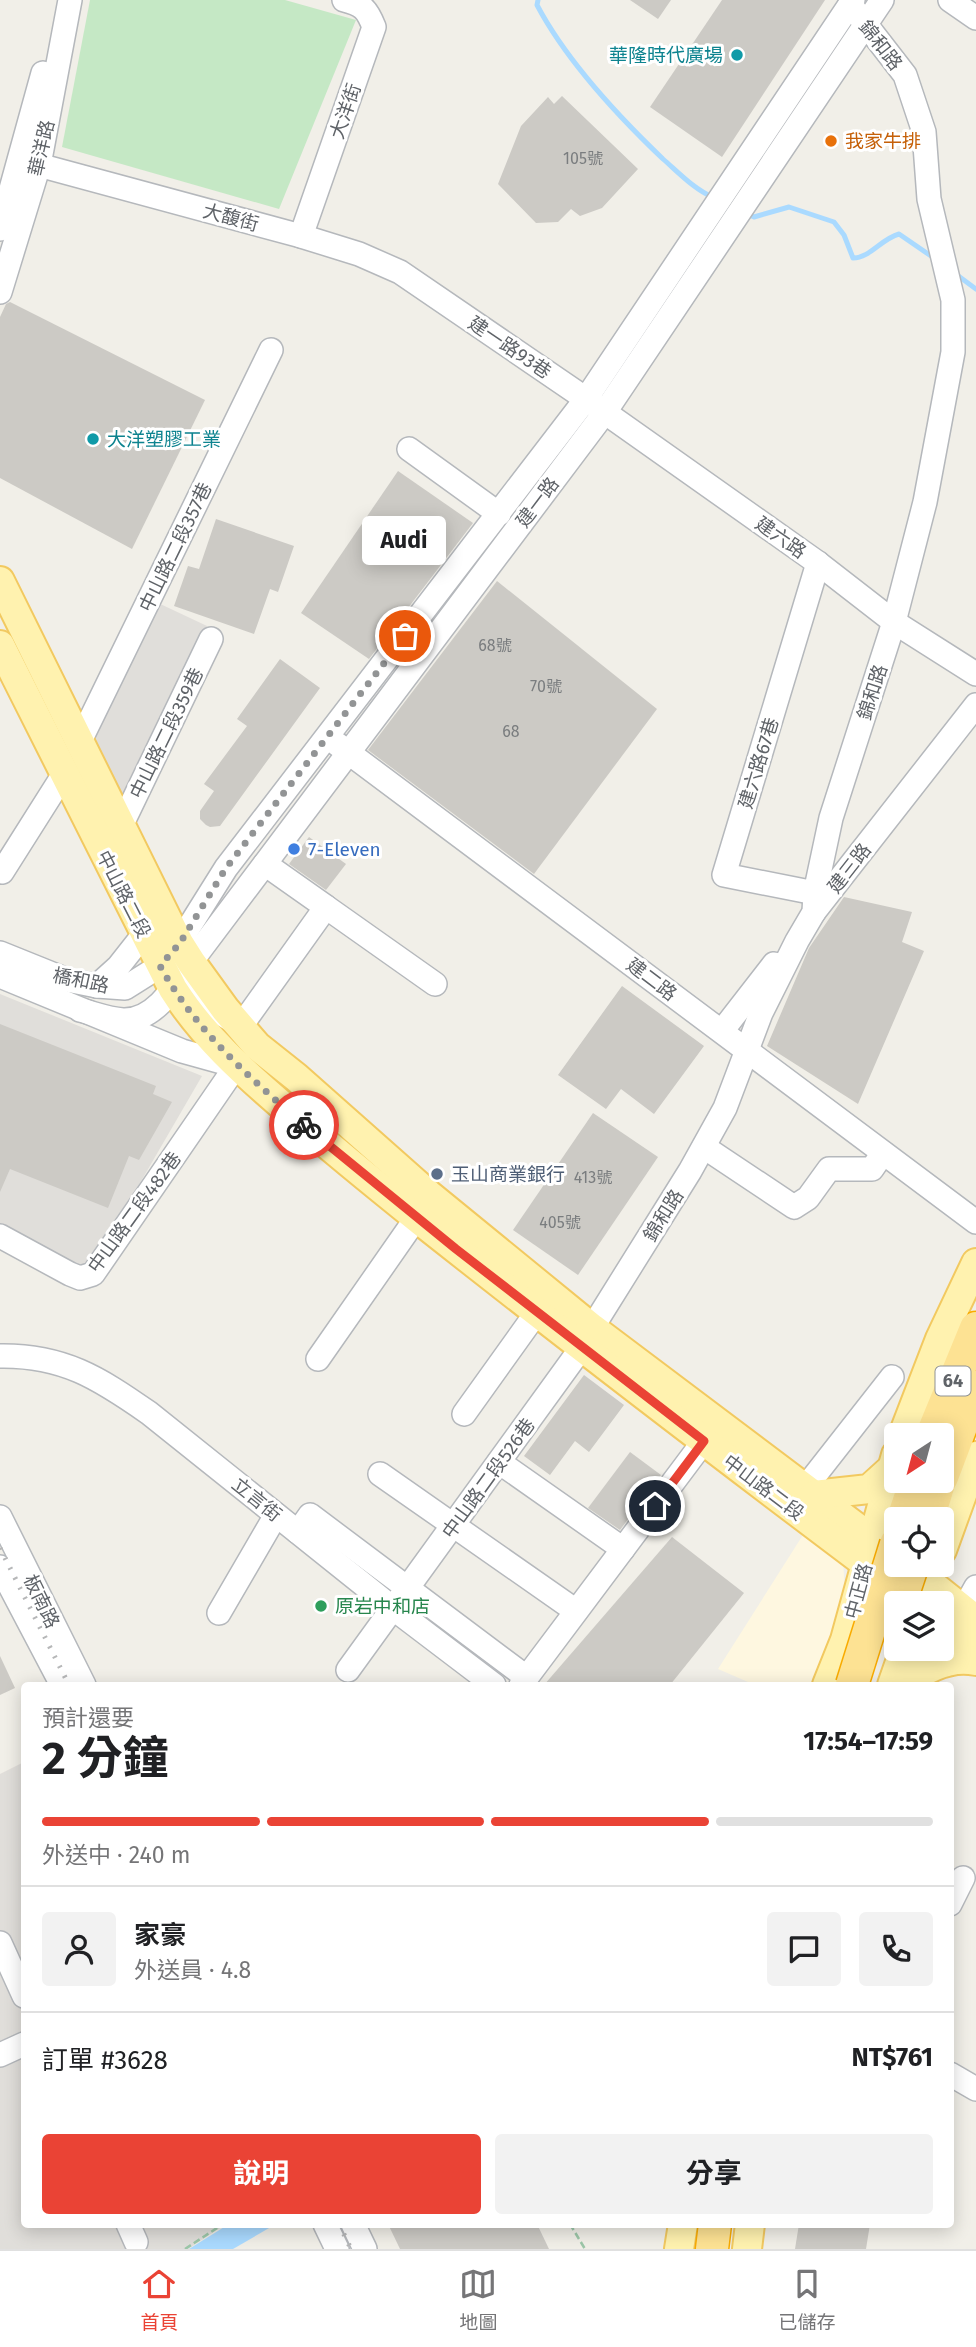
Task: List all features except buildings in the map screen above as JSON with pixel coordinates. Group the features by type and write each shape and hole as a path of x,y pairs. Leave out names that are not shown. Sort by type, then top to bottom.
{"highway":[{"name":"64","path":"937,1423 976,1328"},
{"name":"64","path":"954,1445 976,1387"},
{"path":"853,1682 878,1549"},
{"path":"873,1682 884,1650"},
{"path":"694,2249 697,2228"},
{"path":"712,2249 715,2228"},
{"path":"728,2249 731,2228"}],"main road":[{"name":"中山路二段","path":"0,581 161,906 179,961 188,1011 236,1066 333,1150 537,1312 587,1338 810,1491 913,1582 964,1610 976,1647"},
{"name":"中山路二段","path":"0,645 144,934 179,961 257,1046 306,1086 704,1441 878,1549"},
{"path":"908,1423 940,1339 976,1263"},
{"path":"949,1423 976,1358"},
{"path":"954,1517 976,1456"},
{"path":"810,1491 869,1489 884,1479"},
{"name":"中正路","path":"828,1682 878,1549 894,1493"},
{"path":"845,1640 913,1582"},
{"path":"900,1667 916,1675 942,1662 964,1658 976,1661"},
{"path":"679,2249 682,2228"},
{"path":"747,2249 750,2228"}],"street":[{"name":"華洋路","path":"0,229 30,163 56,0"},
{"name":"華洋路","path":"0,292 70,0"},
{"name":"大洋街","path":"301,236 374,27 368,11 344,0"},
{"name":"建一路","path":"179,961 265,864 605,412 882,0"},
{"path":"950,0 976,18"},
{"name":"建一路","path":"179,961 226,868 586,399 851,2"},
{"name":"錦和路","path":"587,1338 725,1108 777,979 814,903 831,818 894,622 925,502 953,352 953,300 929,199 924,132 905,75 865,25 851,2"},
{"name":"大馥街","path":"30,163 359,254 400,272 435,295"},
{"name":"建一路93巷","path":"435,295 586,399"},
{"name":"中山路二段357巷","path":"79,743 271,350"},
{"name":"建六路","path":"586,399 818,564 894,622 976,674"},
{"path":"409,449 499,514"},
{"name":"建六路67巷","path":"814,903 724,875 818,564"},
{"name":"中山路二段359巷","path":"121,826 211,639"},
{"name":"建三路","path":"722,1031 814,903 976,705"},
{"name":"建二路","path":"328,737 976,1222"},
{"path":"2,872 64,774"},
{"path":"265,864 435,984"},
{"path":"240,1026 326,907"},
{"path":"97,986 118,967 144,934"},
{"name":"橋和路","path":"0,953 67,980 125,988 179,961"},
{"name":"橋和路","path":"80,1010 116,1019 136,1019 146,1014 179,961"},
{"name":"橋和路","path":"0,976 182,1051 236,1066"},
{"name":"中山路二段482巷","path":"0,1236 70,1275 80,1278 93,1274 236,1066"},
{"path":"704,1147 794,1208 808,1198 828,1169 872,1169 883,1153"},
{"path":"318,1359 417,1217"},
{"path":"464,1415 537,1312"},
{"name":"中山路二段526巷","path":"348,1670 587,1338"},
{"name":"立言街","path":"0,1356 27,1356 47,1360 73,1367 108,1384 149,1413 394,1609 490,1682"},
{"path":"810,1491 892,1377"},
{"path":"298,1532 310,1515 523,1681 704,1441"},
{"path":"499,1462 623,1549"},
{"path":"380,1474 576,1611"},
{"path":"219,1613 276,1515"},
{"name":"板南路","path":"0,1517 82,1682"},
{"name":"板南路","path":"0,1567 60,1682"},
{"path":"954,1896 963,1878"},
{"path":"0,1944 21,1990"},
{"path":"0,2055 21,2045"},
{"path":"954,2076 976,2089"},
{"path":"327,2228 337,2249"},
{"path":"354,2228 365,2249"}],"path":[{"path":"185,2249 217,2228"},
{"path":"572,2228 585,2249"}],"shaded area":[{"path":"156,602 207,626 122,802 90,738"},
{"path":"0,994 202,1076 97,1257 87,1268 75,1267 0,1224"},
{"path":"808,1527 843,1559 846,1611 817,1682 748,1682 718,1669"},
{"path":"21,1764 21,2228 220,2228 188,2249 0,2249 0,1774"}],"green space":[{"path":"90,0 285,0 356,20 279,209 62,147"}],"water":[{"path":"223,2228 269,2228 233,2249 189,2249"}],"waterway":[{"path":"538,0 537,5 549,26 578,67 611,106 681,176 714,198"},
{"path":"745,213 754,217 789,207 834,222 844,235 853,258 865,255 899,234 934,258"},
{"path":"953,272 976,289"}],"railway":[{"path":"0,1548 67,1682"},
{"path":"341,2228 351,2249"}],"way so far":[{"path":"304,1125 236,1066 188,1011 160,966 180,943 226,868 405,636"}],"place":[{"name":"華隆時代廣場","path":"737,55"},
{"name":"我家牛排","path":"831,141"},
{"name":"大洋塑膠工業","path":"93,439"},
{"name":"Audi","path":"405,636"},
{"name":"7-Eleven","path":"294,849"},
{"name":"玉山商業銀行","path":"437,1174"},
{"name":"原岩中和店","path":"321,1606"}],"route":[{"path":"304,1125 456,1249 704,1441 655,1506"}]}
